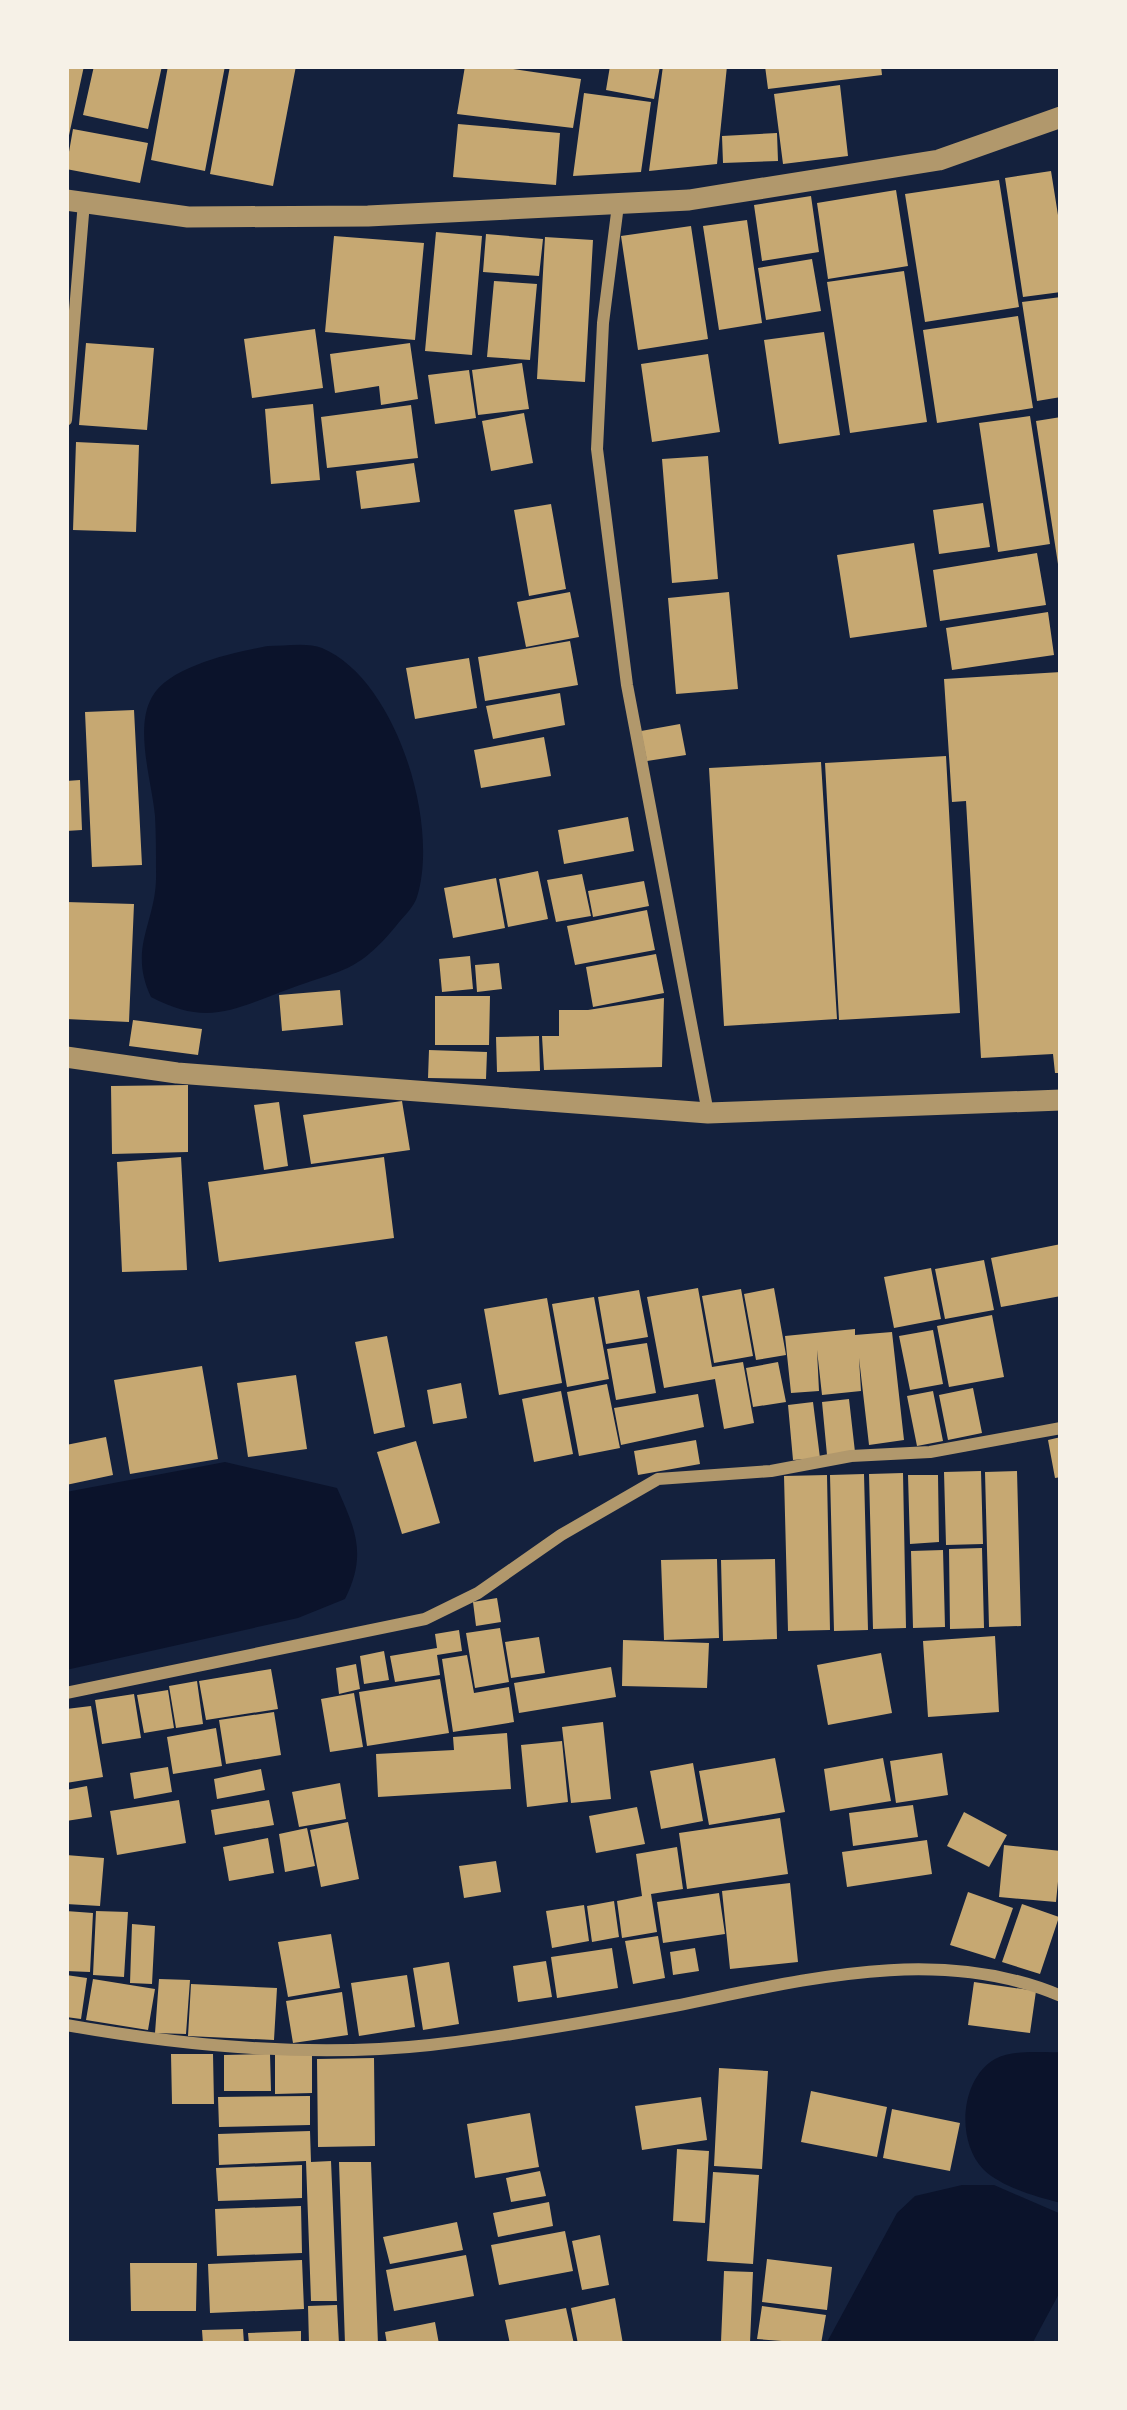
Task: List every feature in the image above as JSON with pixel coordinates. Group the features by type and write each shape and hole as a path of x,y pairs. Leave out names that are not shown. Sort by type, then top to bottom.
{"street":[{"path":"66,420 75,201 188,217 368,216 618,205 751,192 939,160 1061,117"},
{"path":"618,205 603,323 597,449 627,685 708,1113"},
{"path":"66,1058 177,1073 708,1113 1061,1100"},
{"path":"66,1693 425,1619 478,1593 561,1535 658,1479 771,1471 851,1456 930,1452 1061,1428"},
{"path":"66,2025 218,2043 320,2049 429,2045 657,2009 846,1972 938,1969 1040,1987 1061,1996"}],"water":[{"path":"268,646 322,648 348,665 391,721 417,794 423,867 417,897 382,941 348,968 236,1008 189,1011 151,997 144,979 143,948 156,871 155,816 144,739 147,710 161,686 187,669"},
{"path":"225,1462 337,1488 357,1556 345,1599 298,1618 66,1670 66,1492"},
{"path":"1061,2052 1061,2203 999,2181 983,2169 969,2143 966,2111 975,2081 995,2059"},
{"path":"962,2185 994,2185 1061,2214 1061,2290 1032,2344 826,2344 897,2213 915,2196"}],"building":[{"path":"66,66 84,66 68,140 66,140"},
{"path":"94,66 162,66 148,129 83,115"},
{"path":"168,66 225,66 205,171 151,160"},
{"path":"230,66 296,66 273,186 210,174"},
{"path":"465,66 581,79 573,128 457,114"},
{"path":"610,66 660,66 654,99 606,90"},
{"path":"663,66 727,66 717,164 649,171"},
{"path":"765,66 881,66 882,75 768,89"},
{"path":"840,85 848,156 783,164 774,94"},
{"path":"584,93 651,102 641,172 573,176"},
{"path":"458,124 560,133 556,185 453,177"},
{"path":"73,129 148,143 140,183 66,169"},
{"path":"777,133 778,161 723,163 722,136"},
{"path":"1051,171 1061,234 1061,292 1023,297 1005,178"},
{"path":"999,180 1019,307 925,322 905,194"},
{"path":"896,190 908,266 828,279 817,203"},
{"path":"811,196 819,252 762,261 754,205"},
{"path":"747,220 762,323 719,330 703,226"},
{"path":"691,226 708,339 638,350 621,236"},
{"path":"436,232 482,236 472,355 425,351"},
{"path":"486,234 543,239 539,276 483,272"},
{"path":"334,236 424,243 415,340 325,332"},
{"path":"545,237 593,240 585,382 537,379"},
{"path":"812,259 821,311 766,320 758,268"},
{"path":"904,271 927,422 850,433 827,282"},
{"path":"494,281 537,284 530,360 487,357"},
{"path":"1061,297 1061,397 1037,401 1022,302"},
{"path":"1018,316 1033,408 937,423 923,330"},
{"path":"315,329 323,388 252,398 244,339"},
{"path":"824,332 840,435 779,444 764,340"},
{"path":"86,343 154,348 147,430 79,425"},
{"path":"410,343 418,399 381,405 379,386 335,393 330,354"},
{"path":"708,354 720,432 652,442 641,364"},
{"path":"522,363 529,409 478,415 472,370"},
{"path":"469,370 476,418 435,424 428,375"},
{"path":"313,404 320,480 271,484 265,409"},
{"path":"411,405 418,458 327,468 321,417"},
{"path":"524,413 533,463 491,471 482,421"},
{"path":"1030,416 1050,544 998,552 979,423"},
{"path":"1061,417 1061,564 1058,564 1036,421"},
{"path":"76,442 139,445 136,532 73,530"},
{"path":"708,456 718,579 672,583 662,459"},
{"path":"414,463 420,502 361,509 356,471"},
{"path":"983,503 990,547 939,554 933,510"},
{"path":"551,504 566,589 529,596 514,510"},
{"path":"914,543 927,627 850,638 837,555"},
{"path":"1037,553 1046,605 940,621 933,570"},
{"path":"570,592 579,637 526,647 517,602"},
{"path":"729,592 738,689 676,694 668,598"},
{"path":"1048,612 1054,655 952,670 946,628"},
{"path":"570,641 578,685 485,701 478,657"},
{"path":"469,658 477,708 415,719 406,668"},
{"path":"1061,672 1061,1073 1055,1073 1053,1054 981,1058 966,801 952,802 944,679"},
{"path":"560,693 565,725 493,739 486,706"},
{"path":"134,710 142,865 92,867 85,712"},
{"path":"680,724 686,755 647,761 641,731"},
{"path":"544,737 551,776 481,788 474,750"},
{"path":"946,756 960,1013 839,1020 825,763"},
{"path":"821,762 837,1019 724,1026 709,768"},
{"path":"80,780 82,830 66,831 66,781"},
{"path":"628,817 634,851 564,864 558,830"},
{"path":"538,871 548,919 508,927 499,879"},
{"path":"582,874 591,916 556,922 547,880"},
{"path":"496,878 505,928 453,938 444,888"},
{"path":"644,881 649,906 593,917 588,891"},
{"path":"66,902 134,904 129,1022 66,1019"},
{"path":"647,910 655,950 575,965 567,926"},
{"path":"656,954 664,993 593,1007 586,967"},
{"path":"470,956 473,989 442,992 439,959"},
{"path":"499,963 502,989 477,992 475,965"},
{"path":"340,990 343,1025 282,1031 279,995"},
{"path":"435,996 490,996 489,1045 435,1045"},
{"path":"664,998 662,1067 544,1070 542,1036 559,1036 559,1010"},
{"path":"133,1020 202,1029 198,1055 129,1046"},
{"path":"539,1036 540,1071 497,1072 496,1037"},
{"path":"429,1050 487,1052 486,1079 428,1078"},
{"path":"188,1085 188,1152 112,1154 111,1086"},
{"path":"402,1101 410,1150 311,1164 303,1115"},
{"path":"279,1102 288,1166 264,1170 254,1105"},
{"path":"181,1157 187,1270 122,1272 117,1162"},
{"path":"384,1157 394,1238 219,1262 208,1182"},
{"path":"1061,1244 1061,1296 1001,1307 991,1258"},
{"path":"984,1260 994,1310 945,1319 935,1269"},
{"path":"931,1268 941,1319 894,1328 884,1277"},
{"path":"698,1288 712,1367 743,1362 754,1423 724,1429 715,1379 664,1388 647,1297"},
{"path":"774,1288 786,1355 756,1360 744,1294"},
{"path":"741,1289 753,1356 714,1363 702,1296"},
{"path":"639,1290 648,1337 606,1344 598,1297"},
{"path":"594,1297 609,1379 567,1387 552,1304"},
{"path":"547,1298 562,1383 499,1395 484,1309"},
{"path":"992,1315 1004,1377 949,1387 937,1326"},
{"path":"855,1329 855,1335 892,1332 904,1440 869,1445 859,1358 861,1391 822,1395 817,1350 819,1391 791,1393 785,1336"},
{"path":"933,1330 943,1384 910,1390 899,1336"},
{"path":"387,1336 405,1427 374,1434 355,1342"},
{"path":"647,1343 656,1393 616,1400 607,1349"},
{"path":"778,1362 786,1402 753,1407 746,1368"},
{"path":"202,1366 218,1459 130,1474 114,1380"},
{"path":"296,1375 307,1449 248,1457 237,1383"},
{"path":"461,1383 467,1418 433,1424 427,1390"},
{"path":"607,1384 620,1448 579,1456 567,1392"},
{"path":"973,1388 982,1433 948,1440 939,1395"},
{"path":"561,1391 573,1454 534,1462 522,1399"},
{"path":"933,1391 943,1441 917,1446 907,1396"},
{"path":"698,1394 704,1427 621,1445 614,1408"},
{"path":"849,1399 855,1452 827,1455 822,1402"},
{"path":"813,1402 820,1458 793,1460 788,1405"},
{"path":"106,1437 113,1475 66,1485 66,1445"},
{"path":"1061,1437 1061,1477 1055,1478 1048,1440"},
{"path":"696,1440 700,1464 638,1475 634,1451"},
{"path":"416,1441 440,1523 402,1534 377,1452"},
{"path":"981,1471 983,1544 946,1545 944,1472"},
{"path":"1017,1471 1021,1626 989,1627 985,1472"},
{"path":"903,1473 906,1628 873,1629 869,1474"},
{"path":"864,1474 868,1630 834,1631 830,1475"},
{"path":"827,1475 830,1630 788,1631 784,1476"},
{"path":"908,1475 938,1475 939,1542 910,1544"},
{"path":"982,1548 984,1628 950,1629 949,1549"},
{"path":"943,1550 945,1627 913,1628 911,1551"},
{"path":"717,1559 719,1638 664,1640 661,1560"},
{"path":"775,1559 777,1639 723,1641 721,1560"},
{"path":"497,1598 501,1622 476,1626 473,1602"},
{"path":"500,1628 509,1682 475,1688 466,1633"},
{"path":"459,1630 462,1651 437,1655 440,1675 395,1682 390,1656 437,1648 435,1634"},
{"path":"995,1636 999,1712 928,1717 923,1641"},
{"path":"539,1637 545,1673 511,1678 505,1642"},
{"path":"623,1640 709,1643 707,1688 622,1686"},
{"path":"384,1651 389,1680 364,1684 360,1656"},
{"path":"881,1653 892,1713 828,1725 817,1665"},
{"path":"467,1655 474,1693 509,1687 514,1722 453,1732 442,1659"},
{"path":"356,1664 360,1689 339,1694 336,1668"},
{"path":"611,1667 616,1697 519,1713 514,1683"},
{"path":"271,1669 278,1709 206,1720 199,1681"},
{"path":"440,1679 449,1733 367,1746 359,1692"},
{"path":"197,1681 203,1724 176,1728 169,1686"},
{"path":"168,1690 174,1728 144,1733 137,1695"},
{"path":"354,1693 363,1747 330,1752 321,1699"},
{"path":"134,1694 141,1738 102,1744 95,1700"},
{"path":"91,1706 103,1777 66,1783 66,1709"},
{"path":"274,1712 281,1755 226,1764 219,1720"},
{"path":"603,1722 611,1799 571,1803 562,1727"},
{"path":"216,1728 222,1766 173,1774 167,1737"},
{"path":"507,1733 511,1789 378,1797 376,1754 454,1750 453,1737"},
{"path":"562,1741 568,1802 527,1807 521,1745"},
{"path":"942,1753 948,1795 896,1803 890,1761"},
{"path":"775,1758 785,1812 709,1825 699,1771"},
{"path":"883,1758 891,1801 830,1811 824,1769"},
{"path":"693,1763 703,1821 661,1829 650,1771"},
{"path":"168,1767 172,1792 134,1799 130,1773"},
{"path":"261,1769 265,1790 217,1799 214,1779"},
{"path":"340,1783 346,1819 299,1827 292,1792"},
{"path":"87,1786 92,1817 66,1821 66,1790"},
{"path":"179,1800 186,1843 117,1855 110,1811"},
{"path":"269,1800 274,1825 215,1835 211,1810"},
{"path":"913,1805 918,1837 853,1846 849,1813"},
{"path":"637,1807 645,1844 596,1853 589,1816"},
{"path":"964,1812 1007,1835 989,1867 947,1846"},
{"path":"780,1818 788,1874 687,1889 679,1833"},
{"path":"348,1822 359,1879 321,1887 310,1830"},
{"path":"307,1828 315,1866 285,1872 279,1834"},
{"path":"268,1838 274,1873 229,1881 223,1847"},
{"path":"927,1840 932,1874 847,1887 842,1852"},
{"path":"1004,1845 1061,1851 1056,1902 999,1897"},
{"path":"677,1847 683,1889 651,1894 657,1932 622,1938 617,1901 642,1896 636,1854"},
{"path":"66,1855 104,1858 100,1906 66,1904"},
{"path":"496,1861 501,1892 464,1898 459,1866"},
{"path":"790,1883 798,1962 730,1969 722,1891"},
{"path":"968,1892 1013,1908 995,1959 950,1945"},
{"path":"719,1893 725,1934 663,1943 657,1902"},
{"path":"614,1901 619,1937 592,1942 587,1906"},
{"path":"1022,1904 1059,1917 1040,1974 1002,1962"},
{"path":"584,1905 589,1941 552,1948 546,1911"},
{"path":"66,1911 93,1913 90,1972 66,1971"},
{"path":"96,1911 128,1912 124,1977 93,1975"},
{"path":"132,1924 155,1926 152,1984 130,1983"},
{"path":"331,1934 340,1988 288,1997 278,1942"},
{"path":"658,1936 665,1978 633,1984 625,1941"},
{"path":"612,1948 618,1988 557,1998 551,1957"},
{"path":"695,1948 699,1971 673,1975 670,1952"},
{"path":"546,1961 552,1997 518,2002 513,1966"},
{"path":"449,1962 459,2024 423,2030 413,1968"},
{"path":"66,1975 87,1978 81,2019 66,2017"},
{"path":"407,1975 415,2027 359,2036 351,1983"},
{"path":"93,1979 155,1989 148,2030 86,2020"},
{"path":"159,1979 190,1980 186,2034 155,2033"},
{"path":"974,1982 1036,1991 1030,2033 968,2025"},
{"path":"191,1984 277,1988 274,2040 188,2036"},
{"path":"342,1992 348,2035 293,2043 286,2001"},
{"path":"171,2054 213,2054 214,2104 172,2104"},
{"path":"270,2054 271,2091 224,2091 224,2055"},
{"path":"312,2054 312,2093 275,2094 275,2055"},
{"path":"374,2058 375,2146 318,2147 317,2059"},
{"path":"719,2068 768,2071 762,2169 714,2166"},
{"path":"811,2091 887,2107 877,2157 801,2142"},
{"path":"310,2096 310,2125 219,2127 218,2097"},
{"path":"701,2097 707,2140 642,2150 635,2106"},
{"path":"892,2109 960,2123 950,2171 883,2158"},
{"path":"530,2113 539,2167 475,2178 467,2124"},
{"path":"310,2131 311,2162 331,2161 337,2301 311,2301 306,2161 219,2165 218,2134"},
{"path":"677,2149 709,2151 705,2223 673,2221"},
{"path":"339,2162 371,2162 378,2344 345,2344"},
{"path":"302,2165 302,2198 218,2201 216,2168"},
{"path":"540,2171 546,2196 511,2202 506,2178"},
{"path":"713,2172 759,2175 753,2264 707,2261"},
{"path":"549,2202 553,2226 498,2237 493,2213"},
{"path":"301,2206 302,2253 217,2256 215,2209"},
{"path":"457,2222 463,2250 390,2264 383,2237"},
{"path":"565,2231 573,2271 499,2285 491,2245"},
{"path":"600,2235 609,2285 582,2290 572,2241"},
{"path":"466,2255 474,2296 394,2311 386,2270"},
{"path":"767,2259 832,2267 827,2310 762,2302"},
{"path":"302,2260 304,2309 210,2313 208,2264"},
{"path":"130,2263 197,2263 196,2311 131,2311"},
{"path":"724,2271 753,2272 750,2343 721,2342"},
{"path":"615,2298 623,2344 578,2344 571,2308"},
{"path":"337,2305 339,2344 309,2344 308,2306"},
{"path":"762,2306 826,2315 821,2344 757,2339"},
{"path":"566,2308 574,2344 510,2344 505,2320"},
{"path":"435,2322 439,2344 387,2344 385,2332"},
{"path":"243,2329 244,2344 203,2344 202,2330"},
{"path":"301,2331 301,2344 249,2344 248,2333"}]}
